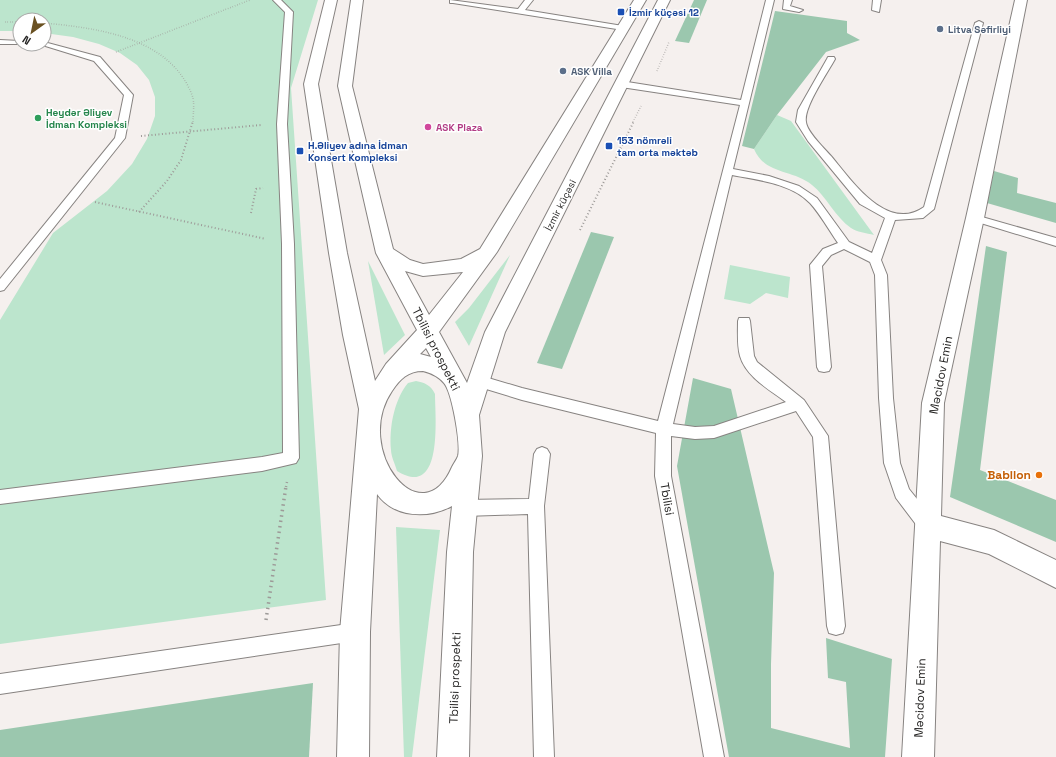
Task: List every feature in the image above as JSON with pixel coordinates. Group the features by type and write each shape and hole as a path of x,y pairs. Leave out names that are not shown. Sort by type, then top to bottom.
{"main road":[{"path":"331,0 311,84 339,261 353,335 370,409 355,632 353,757"},
{"name":"Tbilisi prospekti","path":"357,0 345,86 386,253 454,379 467,415 470,456 460,552 453,757"},
{"path":"370,409 380,388 391,373 428,332 488,252 640,0"},
{"name":"İzmir küçəsi","path":"467,415 495,332 664,0"},
{"name":"Məcidov Emin","path":"918,757 933,402 975,218 1021,0"},
{"path":"386,253 404,265 423,270 465,265 488,252"},
{"path":"391,373 401,366 424,363 436,366 454,379"},
{"path":"368,444 380,475 388,489 401,500 420,504 435,501 448,494 456,484 470,456"},
{"path":"927,525 994,543 1056,574"}],"lane":[{"path":"0,497 262,464 291,458 288,244 282,124 290,9 277,0"},
{"path":"520,11 530,0"},
{"name":"Tbilisi","path":"714,757 663,476 664,429 729,171 770,0"},
{"path":"788,0 786,7 799,10"},
{"path":"876,10 877,0"},
{"path":"453,1 623,28"},
{"path":"831,59 803,110 801,122 811,139 864,202 892,217 920,216 929,209 979,23"},
{"path":"0,42 12,42"},
{"path":"0,287 120,138 129,95 98,59 52,46"},
{"path":"621,84 745,104"},
{"path":"729,171 765,178 795,188 813,200 845,245 875,260 882,275 886,398 892,463 902,493 927,525"},
{"path":"875,260 892,217"},
{"path":"975,218 1056,242"},
{"path":"824,367 816,265 827,252 845,245"},
{"path":"744,321 747,356 752,366 761,375 799,404 820,436 836,626"},
{"path":"478,381 522,394 664,429 694,433 714,432 799,404"},
{"path":"542,454 536,506 544,757"},
{"path":"464,508 536,506"},
{"path":"0,684 355,632"}],"path":[{"path":"98,59 250,0"},
{"path":"0,22 12,22"},
{"path":"120,138 282,124"},
{"path":"251,213 256,189"},
{"path":"72,198 288,244"},
{"path":"580,230 590,209"},
{"path":"262,646 291,458"}],"green space":[{"path":"0,0 318,0 291,88 326,600 0,644 0,320 53,233 107,191 132,164 147,139 155,116 155,97 149,80 137,65 120,53 99,44 73,37 52,34 52,12 12,12 12,31 0,31"},
{"path":"694,0 707,0 689,43 675,41"},
{"path":"775,11 847,21 847,33 860,40 826,52 777,115 754,149 742,146"},
{"path":"777,115 791,121 874,235 851,228 841,219 812,185 796,176 772,168 759,157 754,149"},
{"path":"994,171 1018,178 1017,193 1056,203 1056,223 987,203"},
{"path":"591,232 614,237 562,369 537,363"},
{"path":"986,246 1007,252 980,470 1056,500 1056,542 950,497"},
{"path":"510,255 469,346 455,322 469,308"},
{"path":"368,261 405,335 384,355"},
{"path":"730,265 790,277 788,298 766,293 750,304 724,299"},
{"path":"693,378 731,389 774,573 771,664 771,728 850,748 846,682 828,678 826,638 892,659 885,757 729,757 677,466"},
{"path":"416,381 432,388 435,394 436,420 434,452 430,465 423,474 412,477 397,471 391,452 391,433 399,398 408,383"},
{"path":"396,527 440,530 412,757 404,757"},
{"path":"313,683 309,757 0,757 0,730"}],"place":[{"name":"İzmir küçəsi 12","path":"621,12"},
{"name":"Litva Səfirliyi","path":"940,29"},
{"name":"ASK Villa","path":"563,71"},
{"name":"Heydər Əliyev İdman Kompleksi","path":"38,118"},
{"name":"ASK Plaza","path":"428,127"},
{"name":"153 nömrəli tam orta məktəb","path":"609,146"},
{"name":"H.Əliyev adına İdman Konsert Kompleksi","path":"300,151"},
{"name":"Babilon","path":"1039,475"}]}
